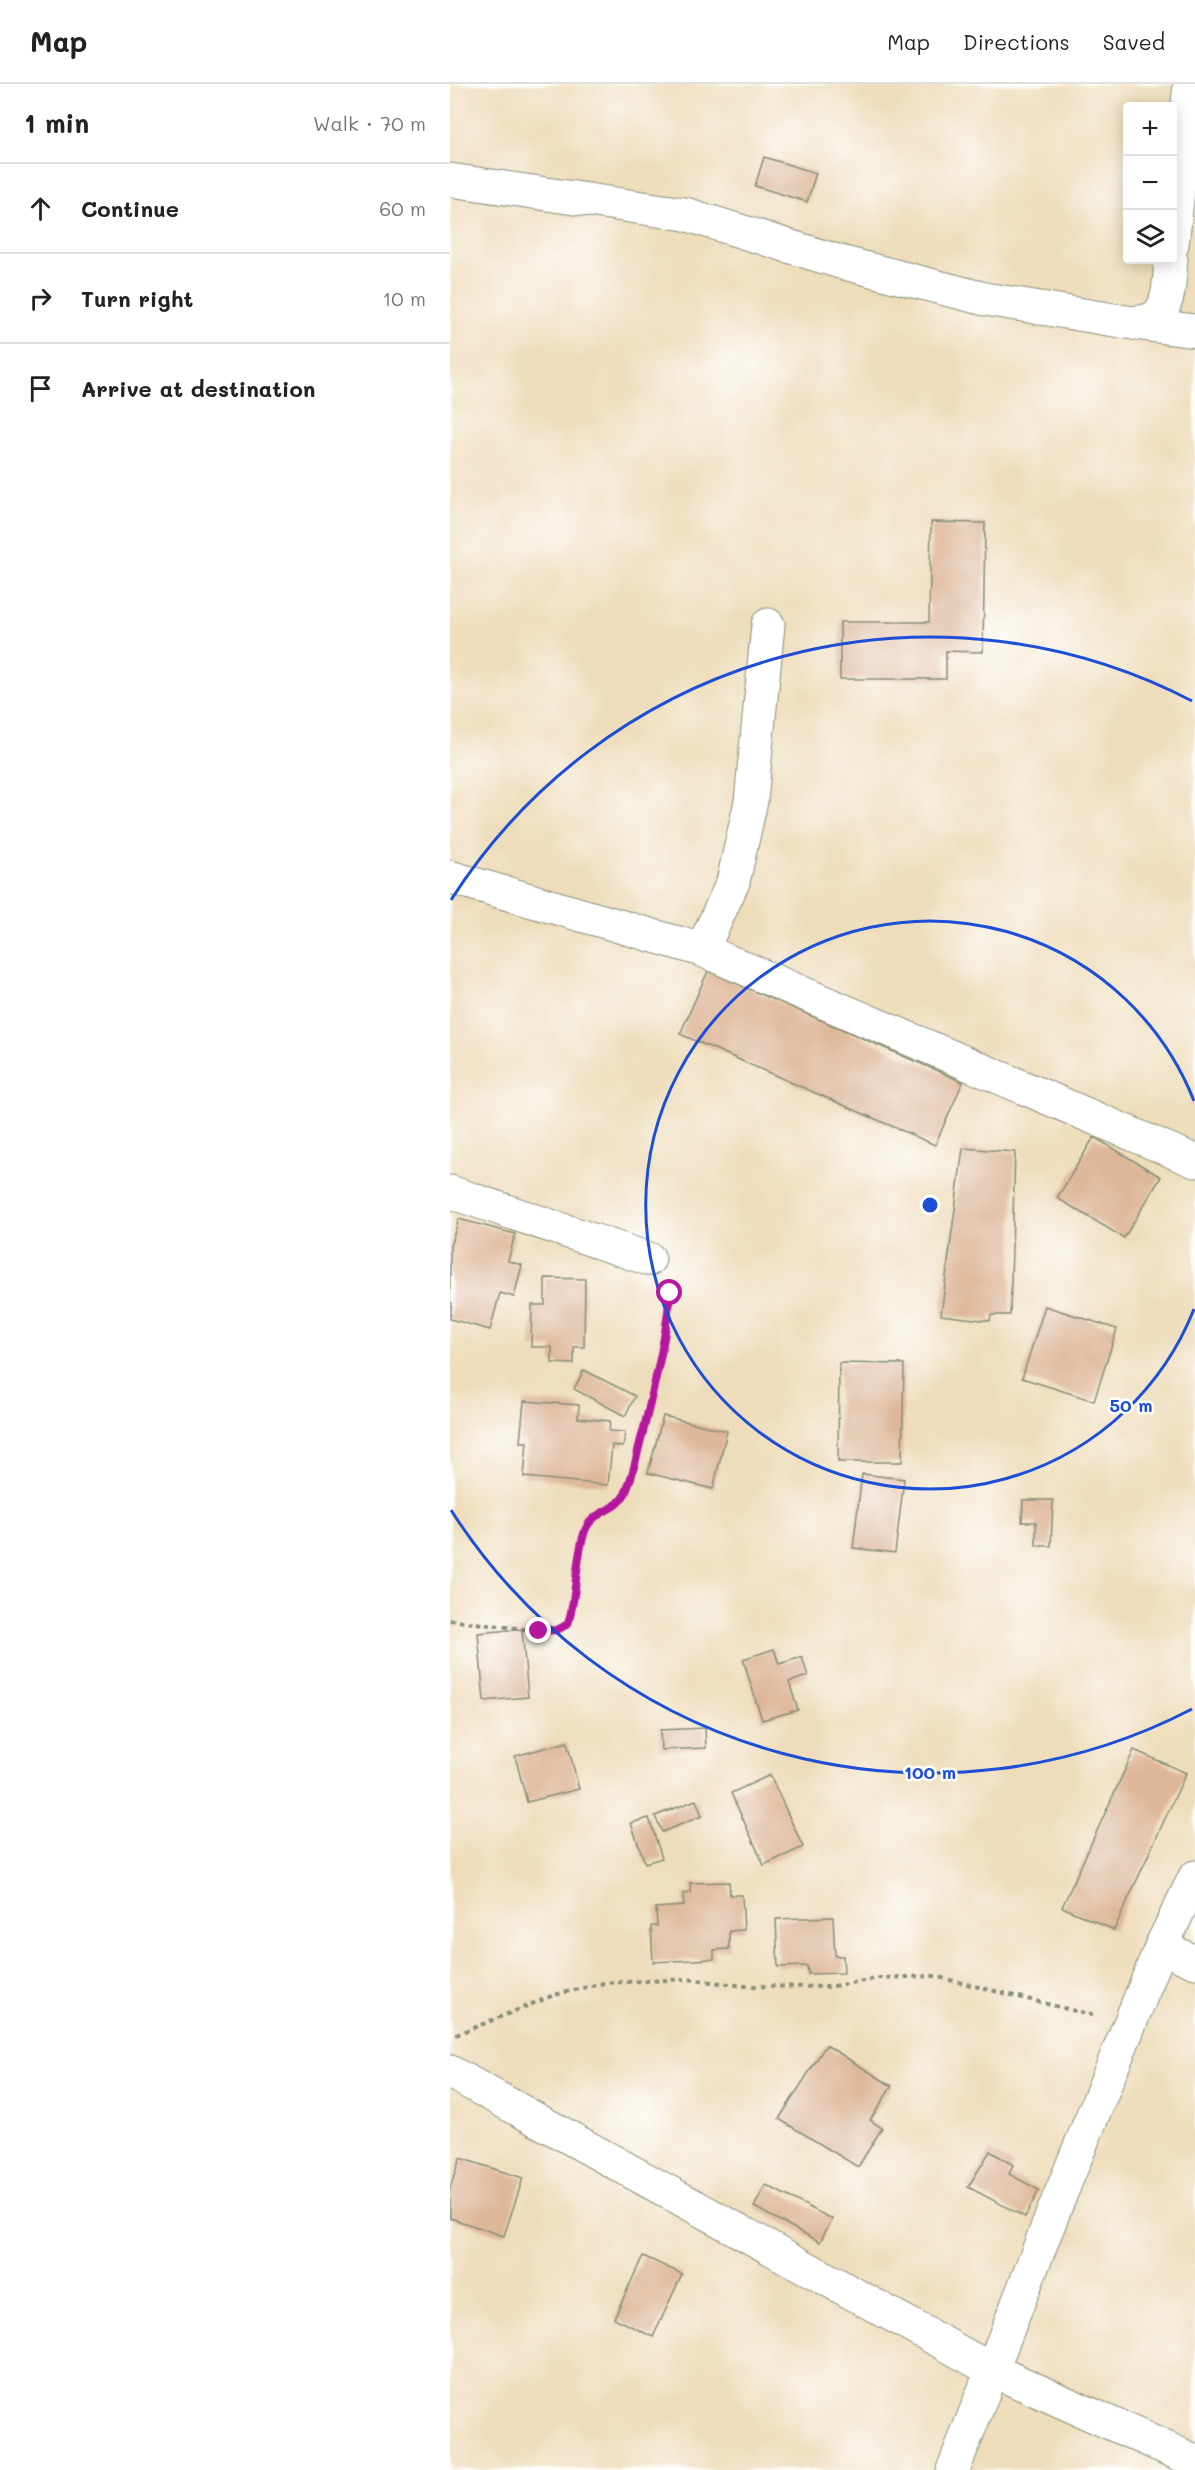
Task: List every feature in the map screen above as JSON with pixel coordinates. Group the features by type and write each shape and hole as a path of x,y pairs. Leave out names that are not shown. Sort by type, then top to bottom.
{"street":[{"path":"1177,210 1190,84"},
{"path":"450,180 685,214 840,262 984,298 1132,323 1195,331"},
{"path":"1132,323 1152,319 1163,309 1171,264"},
{"path":"702,950 733,882 751,801 768,625"},
{"path":"450,878 702,950 1195,1161"},
{"path":"450,1191 649,1259"},
{"path":"953,2470 994,2370 1053,2213 1161,1947 1195,1877"},
{"path":"1161,1947 1195,1962"},
{"path":"450,2072 994,2370 1195,2461"}],"path":[{"path":"450,1620 539,1631 557,1630 568,1624 584,1532 595,1515 613,1508 624,1496 633,1471 660,1364 670,1293 665,1276 649,1259"},
{"path":"450,2038 495,2017 554,1995 604,1983 688,1979 745,1986 828,1987 881,1978 934,1976 1130,2025"}],"building":[{"path":"764,157 816,173 807,202 755,186"},
{"path":"931,522 985,523 983,652 946,651 946,679 840,679 840,622 929,622"},
{"path":"708,971 963,1082 935,1145 680,1034"},
{"path":"1094,1137 1161,1177 1124,1238 1057,1198"},
{"path":"963,1148 1015,1152 1010,1315 991,1315 990,1321 941,1315"},
{"path":"459,1219 515,1234 508,1261 522,1265 514,1297 500,1293 490,1330 450,1319 452,1303 450,1303 450,1246"},
{"path":"545,1278 585,1279 584,1347 574,1347 574,1364 552,1363 552,1347 531,1347 532,1305 545,1305"},
{"path":"1045,1306 1117,1329 1094,1401 1022,1378"},
{"path":"839,1363 904,1364 902,1462 838,1462"},
{"path":"584,1370 635,1396 625,1416 574,1389"},
{"path":"524,1401 579,1405 578,1418 610,1421 609,1431 625,1432 623,1447 612,1445 608,1485 524,1477 527,1442 520,1442"},
{"path":"663,1416 727,1431 713,1489 648,1473"},
{"path":"862,1474 904,1479 895,1553 853,1548"},
{"path":"1023,1500 1053,1500 1051,1546 1036,1546 1036,1522 1022,1522"},
{"path":"522,1629 528,1697 484,1701 478,1633"},
{"path":"774,1649 779,1664 802,1657 808,1676 789,1682 798,1710 762,1720 743,1659"},
{"path":"705,1728 706,1748 661,1750 660,1730"},
{"path":"567,1742 579,1789 527,1802 515,1756"},
{"path":"1134,1750 1186,1773 1114,1930 1062,1907"},
{"path":"770,1775 803,1847 764,1865 731,1793"},
{"path":"696,1800 702,1816 662,1832 655,1816"},
{"path":"649,1818 662,1858 645,1863 631,1823"},
{"path":"729,1882 730,1895 742,1895 744,1930 729,1931 729,1949 714,1950 714,1959 653,1962 651,1926 657,1926 656,1908 684,1906 683,1894 691,1893 690,1883"},
{"path":"833,1917 835,1956 843,1956 844,1973 808,1974 807,1966 778,1967 776,1919"},
{"path":"826,2045 892,2086 870,2120 882,2128 858,2167 779,2119"},
{"path":"990,2151 1013,2165 1009,2174 1039,2190 1025,2217 968,2187"},
{"path":"460,2158 523,2178 504,2236 450,2218 450,2188"},
{"path":"766,2185 832,2219 820,2242 754,2207"},
{"path":"643,2256 682,2274 653,2337 614,2318"}],"route":[{"path":"539,1631 557,1630 568,1624 584,1532 595,1515 613,1508 624,1496 633,1471 660,1364 670,1293"}]}
